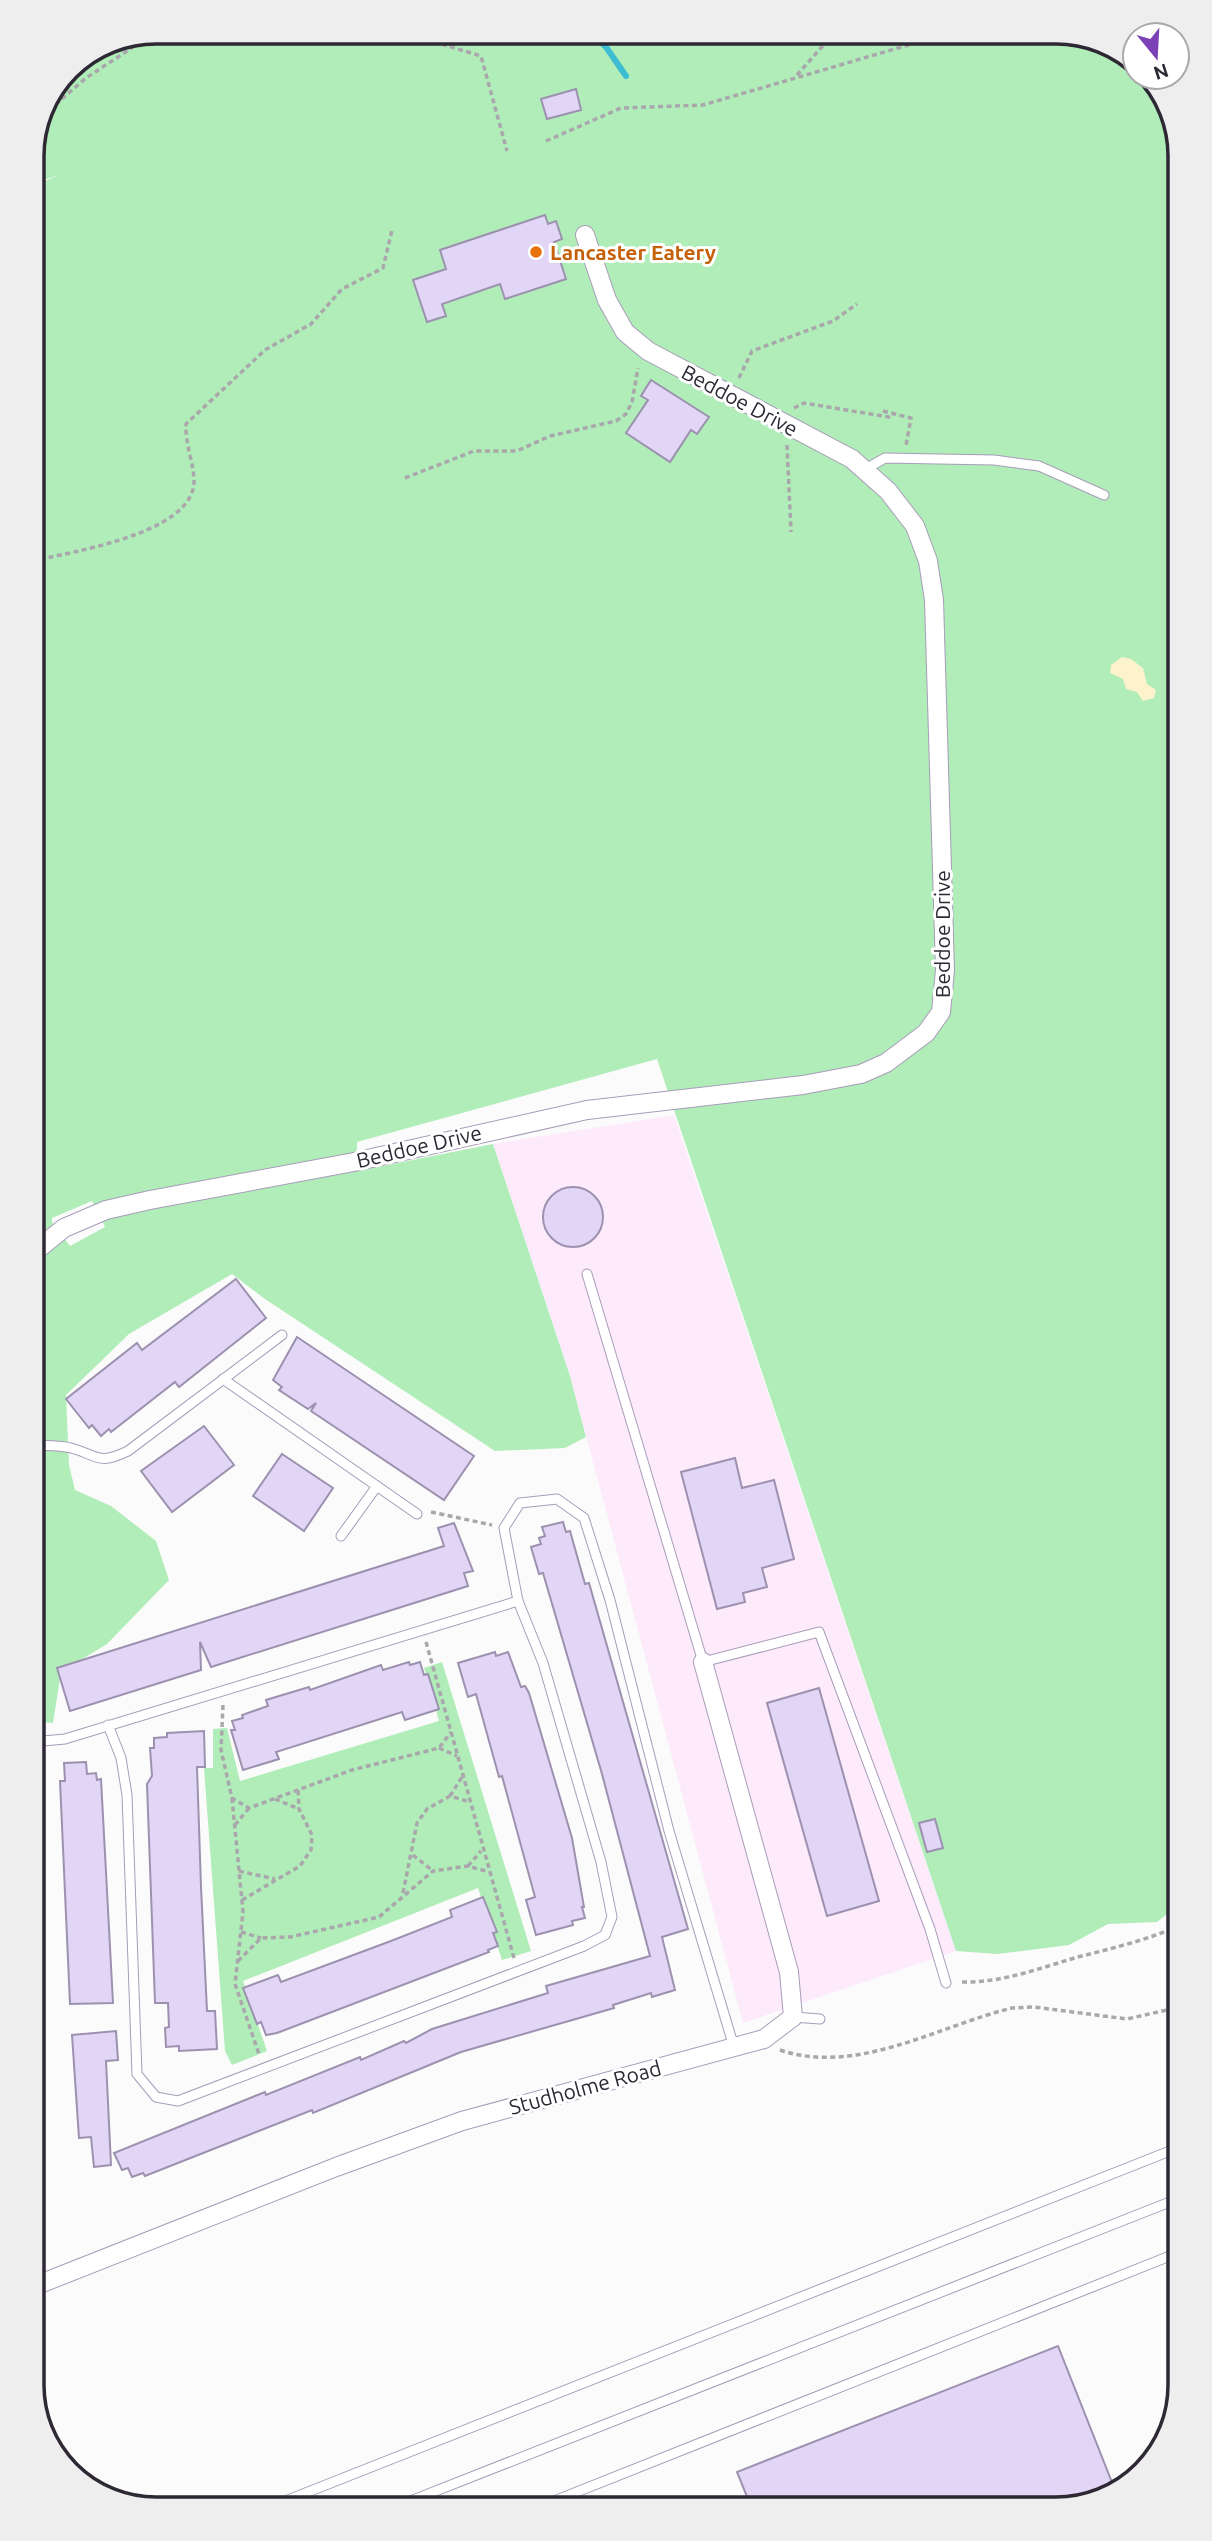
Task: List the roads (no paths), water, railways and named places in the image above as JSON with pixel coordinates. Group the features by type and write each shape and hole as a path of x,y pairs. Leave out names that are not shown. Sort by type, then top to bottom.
{"street":[{"name":"Beddoe Drive","path":"44,1244 64,1228 106,1210 262,1177 354,1163 587,1110 803,1084 861,1074 886,1063 926,1033 941,1013 945,970 934,600 928,561 915,526 888,491 852,459 642,346 625,332 607,300 585,235"},
{"path":"703,1662 789,1972 793,2017"},
{"name":"Studholme Road","path":"44,2282 336,2167 462,2121 764,2039 793,2017"}],"lane":[{"path":"864,470 885,458 993,460 1039,466 1104,495"},
{"path":"587,1274 703,1662 819,1632 930,1929 946,1983"},
{"path":"44,1446 71,1448 93,1458 113,1458 128,1451 282,1335"},
{"path":"223,1379 416,1514"},
{"path":"341,1536 377,1486"},
{"path":"108,1725 121,1758 127,1795 137,2074 156,2097 178,2101 584,1947 605,1935 612,1917 601,1862 547,1676 518,1601 504,1528 520,1503 557,1499 584,1518 610,1600 669,1831 734,2047"},
{"path":"44,1741 65,1739 518,1601"},
{"path":"793,2017 820,2020"},
{"path":"295,2497 1168,2152"},
{"path":"421,2497 1168,2203"},
{"path":"564,2497 1168,2257"}],"waterway":[{"path":"603,44 626,76"}],"place":[{"name":"Lancaster Eatery","path":"536,252"}]}
